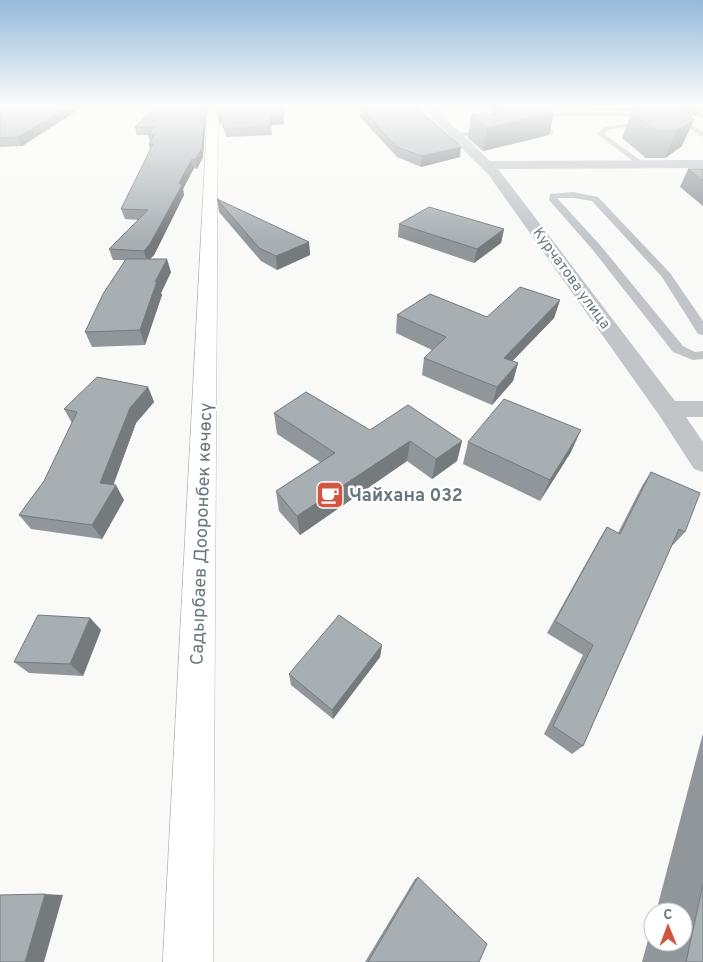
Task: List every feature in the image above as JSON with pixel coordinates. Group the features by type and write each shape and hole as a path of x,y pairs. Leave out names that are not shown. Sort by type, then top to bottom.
{"main road":[{"name":"Садырбаев Дооронбек көчөсү","path":"188,962 212,151"}],"street":[{"name":"Курчатова улица","path":"471,151 487,165 668,409 703,462"},
{"path":"487,165 703,164"},
{"path":"668,409 703,409"}],"lane":[{"path":"623,151 640,164"},
{"path":"703,331 666,275 596,199 580,195 553,196 553,200 596,247 678,349 693,356 703,355"}],"building":[{"path":"150,151 200,151 195,160 192,159 179,183 182,185 150,244 144,251 109,249 148,210 121,209"},
{"path":"408,151 444,151 422,156"},
{"path":"688,169 703,169 703,181"},
{"path":"217,199 309,242 276,256 259,248"},
{"path":"429,207 504,229 477,249 399,224"},
{"path":"126,259 167,259 155,282 157,281 140,330 85,332 103,294"},
{"path":"520,287 560,300 504,358 518,363 497,387 424,358 446,337 397,315 430,294 487,317"},
{"path":"97,377 148,387 130,408 100,483 116,485 92,525 19,515 44,481 77,412 64,409"},
{"path":"306,392 370,430 408,405 462,441 436,459 410,441 297,516 276,491 335,453 274,413"},
{"path":"504,399 581,430 550,480 468,442"},
{"path":"651,472 700,493 685,532 679,529 583,746 553,726 593,645 555,621 607,527 620,534"},
{"path":"38,615 90,618 70,664 14,662"},
{"path":"339,615 382,645 332,710 289,674"},
{"path":"418,877 487,944 479,962 368,962"},
{"path":"703,884 703,962 686,962 688,952 693,952 693,930"},
{"path":"45,894 25,962 0,962 0,895"}],"place":[{"name":"Чайхана 032","path":"330,495"}]}
